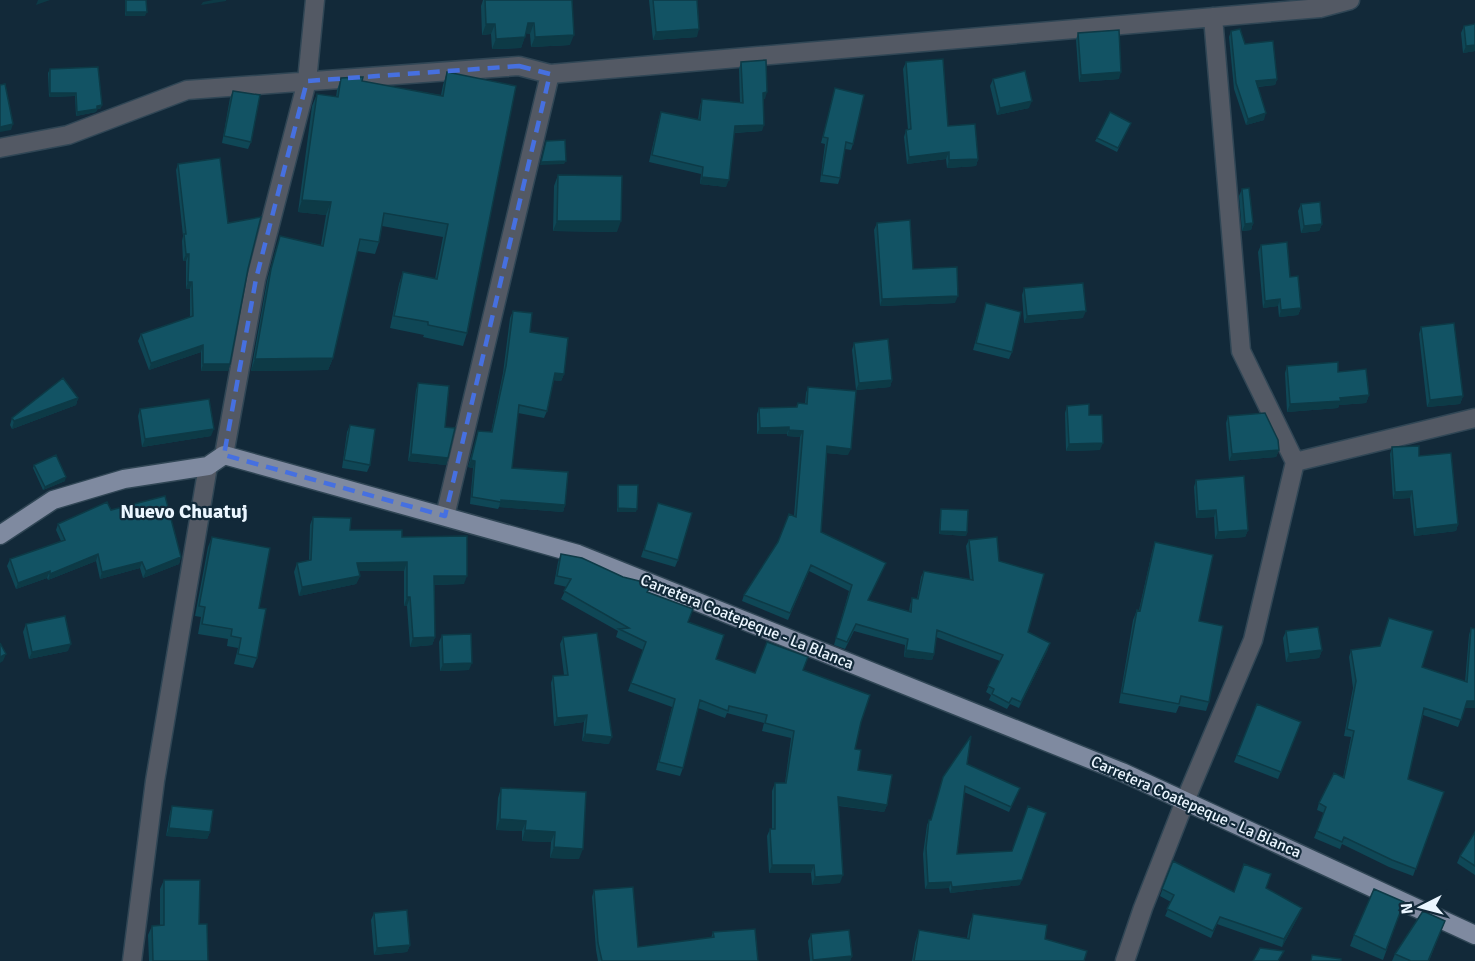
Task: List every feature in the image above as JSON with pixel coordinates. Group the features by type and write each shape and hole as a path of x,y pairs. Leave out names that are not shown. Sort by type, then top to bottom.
{"main road":[{"name":"Carretera Coatepeque - La Blanca","path":"224,455 578,554 1122,772 1475,935"},
{"path":"0,535 52,500 124,479 208,466 224,455"}],"street":[{"path":"224,455 256,279 307,81 315,0"},
{"path":"0,148 68,135 187,90 519,66 550,74 1320,8 1350,0"},
{"path":"1125,961 1185,801 1253,640 1295,462 1241,351 1213,17"},
{"path":"445,516 550,74"},
{"path":"1295,462 1475,418"},
{"path":"132,961 154,781 208,466"}],"highlighted area":[{"path":"519,66 550,74 445,516 224,455 256,279 307,81"}],"building":[{"path":"126,0 146,0 147,12 126,12"},
{"path":"485,0 572,0 574,35 535,37 534,23 528,23 525,37 496,39 495,24 486,24"},
{"path":"653,0 697,0 699,29 656,32"},
{"path":"1475,24 1475,45 1466,46 1464,26"},
{"path":"1240,29 1245,44 1273,41 1277,79 1256,81 1266,113 1248,119 1236,83 1231,31"},
{"path":"1119,30 1121,72 1081,75 1078,33"},
{"path":"943,59 948,126 975,124 978,159 949,160 949,152 909,157 906,130 911,129 906,62"},
{"path":"766,60 767,92 763,93 764,125 735,126 729,180 702,177 703,167 652,155 661,112 700,120 702,99 743,103 741,62"},
{"path":"98,67 102,105 97,106 97,109 77,112 76,93 50,93 50,69"},
{"path":"1025,71 1032,101 1000,108 993,79"},
{"path":"447,72 516,86 467,333 428,325 428,322 394,316 403,272 437,279 448,224 384,213 379,242 360,239 333,358 255,359 271,269 280,236 323,246 331,202 302,200 317,94 338,97 341,78 363,77 362,81 443,96"},
{"path":"5,84 13,124 0,127 0,85"},
{"path":"835,88 864,95 853,144 846,142 840,178 822,175 828,138 823,137"},
{"path":"233,91 260,95 251,142 224,136"},
{"path":"1110,112 1131,123 1118,148 1097,138"},
{"path":"565,140 566,161 541,162 546,141"},
{"path":"220,158 228,223 261,217 248,269 230,364 203,364 203,345 151,363 141,334 193,316 192,282 188,282 189,254 186,254 178,164"},
{"path":"558,175 622,176 621,221 557,221"},
{"path":"1249,188 1253,223 1245,224 1242,189"},
{"path":"1320,202 1322,224 1304,226 1301,204"},
{"path":"910,220 913,269 957,267 958,296 882,299 877,223"},
{"path":"1287,242 1290,277 1298,276 1301,308 1281,310 1280,299 1265,301 1261,245"},
{"path":"1083,283 1086,311 1027,316 1024,288"},
{"path":"986,303 1021,312 1012,352 976,343"},
{"path":"513,311 532,313 530,332 568,338 564,374 555,373 547,411 519,405 512,468 568,472 565,505 501,500 501,502 472,497 475,461 471,460 478,431 492,432 506,366"},
{"path":"1454,323 1463,396 1430,400 1421,327"},
{"path":"888,339 892,380 859,383 854,343"},
{"path":"1338,362 1338,372 1366,369 1369,395 1340,398 1341,401 1290,404 1287,366"},
{"path":"63,378 78,398 14,421 12,418"},
{"path":"418,383 449,386 445,427 455,428 448,458 411,454"},
{"path":"808,387 856,391 851,449 827,446 821,532 886,563 868,600 911,612 912,598 918,599 924,571 973,580 969,540 997,537 999,561 1044,574 1028,632 1050,643 1021,702 1012,698 1009,703 992,694 994,689 988,686 1003,655 937,630 934,654 906,650 908,639 856,624 847,642 836,638 852,585 811,565 790,613 744,595 778,542 789,514 796,517 803,431 789,430 789,427 760,428 759,408 797,407 798,403 807,404"},
{"path":"209,399 214,429 145,439 140,409"},
{"path":"1089,404 1089,415 1102,415 1103,443 1069,444 1067,406"},
{"path":"1265,413 1278,440 1279,450 1232,454 1228,416"},
{"path":"350,425 375,429 370,465 344,460"},
{"path":"1419,446 1419,456 1451,453 1458,524 1416,529 1412,491 1395,492 1392,447"},
{"path":"56,455 66,477 45,487 34,465"},
{"path":"1244,476 1248,530 1218,532 1216,510 1198,511 1196,480"},
{"path":"618,485 638,485 637,509 618,508"},
{"path":"165,496 181,557 146,571 142,562 102,572 98,554 50,574 50,571 18,583 10,559 65,540 58,524 107,502 111,510"},
{"path":"658,503 692,513 678,560 644,550"},
{"path":"941,509 968,510 967,532 940,531"},
{"path":"313,517 351,518 350,530 402,530 402,537 467,536 467,576 434,576 435,637 413,638 410,597 407,597 407,562 357,563 360,576 302,587 297,563 311,560"},
{"path":"212,537 270,548 259,608 266,609 257,658 238,654 241,638 231,636 232,629 202,624 205,607 199,606"},
{"path":"1155,542 1213,555 1199,621 1223,626 1209,702 1181,696 1179,704 1122,693 1137,610 1140,611"},
{"path":"561,554 582,558 623,577 639,581 650,587 647,592 693,609 688,622 724,635 716,659 755,673 767,642 808,657 803,670 870,695 855,749 861,750 858,770 892,775 887,805 838,797 843,875 815,877 814,865 772,865 770,829 775,829 775,783 786,783 794,731 765,723 767,715 729,706 728,711 700,700 683,768 659,762 675,699 631,683 646,642 619,629 629,628 564,591 571,579 557,576"},
{"path":"65,616 71,644 32,652 26,624"},
{"path":"1389,618 1433,631 1422,667 1467,682 1471,628 1475,629 1475,701 1467,701 1461,720 1424,708 1408,779 1444,792 1416,869 1344,837 1342,842 1317,831 1326,807 1319,803 1334,773 1344,778 1354,731 1347,729 1356,681 1351,650 1380,646"},
{"path":"1318,627 1322,650 1289,654 1286,631"},
{"path":"597,633 612,737 585,734 587,715 557,718 553,676 568,675 563,637"},
{"path":"471,634 472,663 443,664 442,635"},
{"path":"0,643 6,654 0,657"},
{"path":"1257,704 1301,722 1281,772 1237,755"},
{"path":"971,736 967,764 1020,788 1011,807 965,786 957,854 1012,851 1028,806 1046,813 1022,880 952,887 951,882 928,883 926,848 929,820 931,820 943,777"},
{"path":"501,788 586,792 583,849 554,847 555,832 525,830 526,821 500,819"},
{"path":"172,806 213,810 210,832 169,828"},
{"path":"1475,832 1475,866 1460,856"},
{"path":"1173,861 1234,892 1244,864 1271,874 1266,888 1302,908 1284,939 1220,917 1213,931 1167,909 1174,895 1162,889"},
{"path":"164,880 200,880 199,924 207,924 208,961 153,961 152,926 164,925"},
{"path":"633,887 638,947 714,937 713,932 755,929 758,961 602,961 598,943 594,890"},
{"path":"1374,889 1404,902 1386,950 1354,935"},
{"path":"407,910 410,945 377,948 374,913"},
{"path":"1423,911 1445,921 1428,961 1411,961 1395,954"},
{"path":"973,914 1047,925 1045,939 1087,951 1084,961 914,961 919,930 969,939"},
{"path":"849,930 852,956 813,960 811,934"},
{"path":"1260,948 1284,951 1278,961 1253,961"},
{"path":"1312,955 1341,959 1341,961 1311,961"}],"district":[{"name":"Nuevo Chuatuj","path":"184,511"}]}
